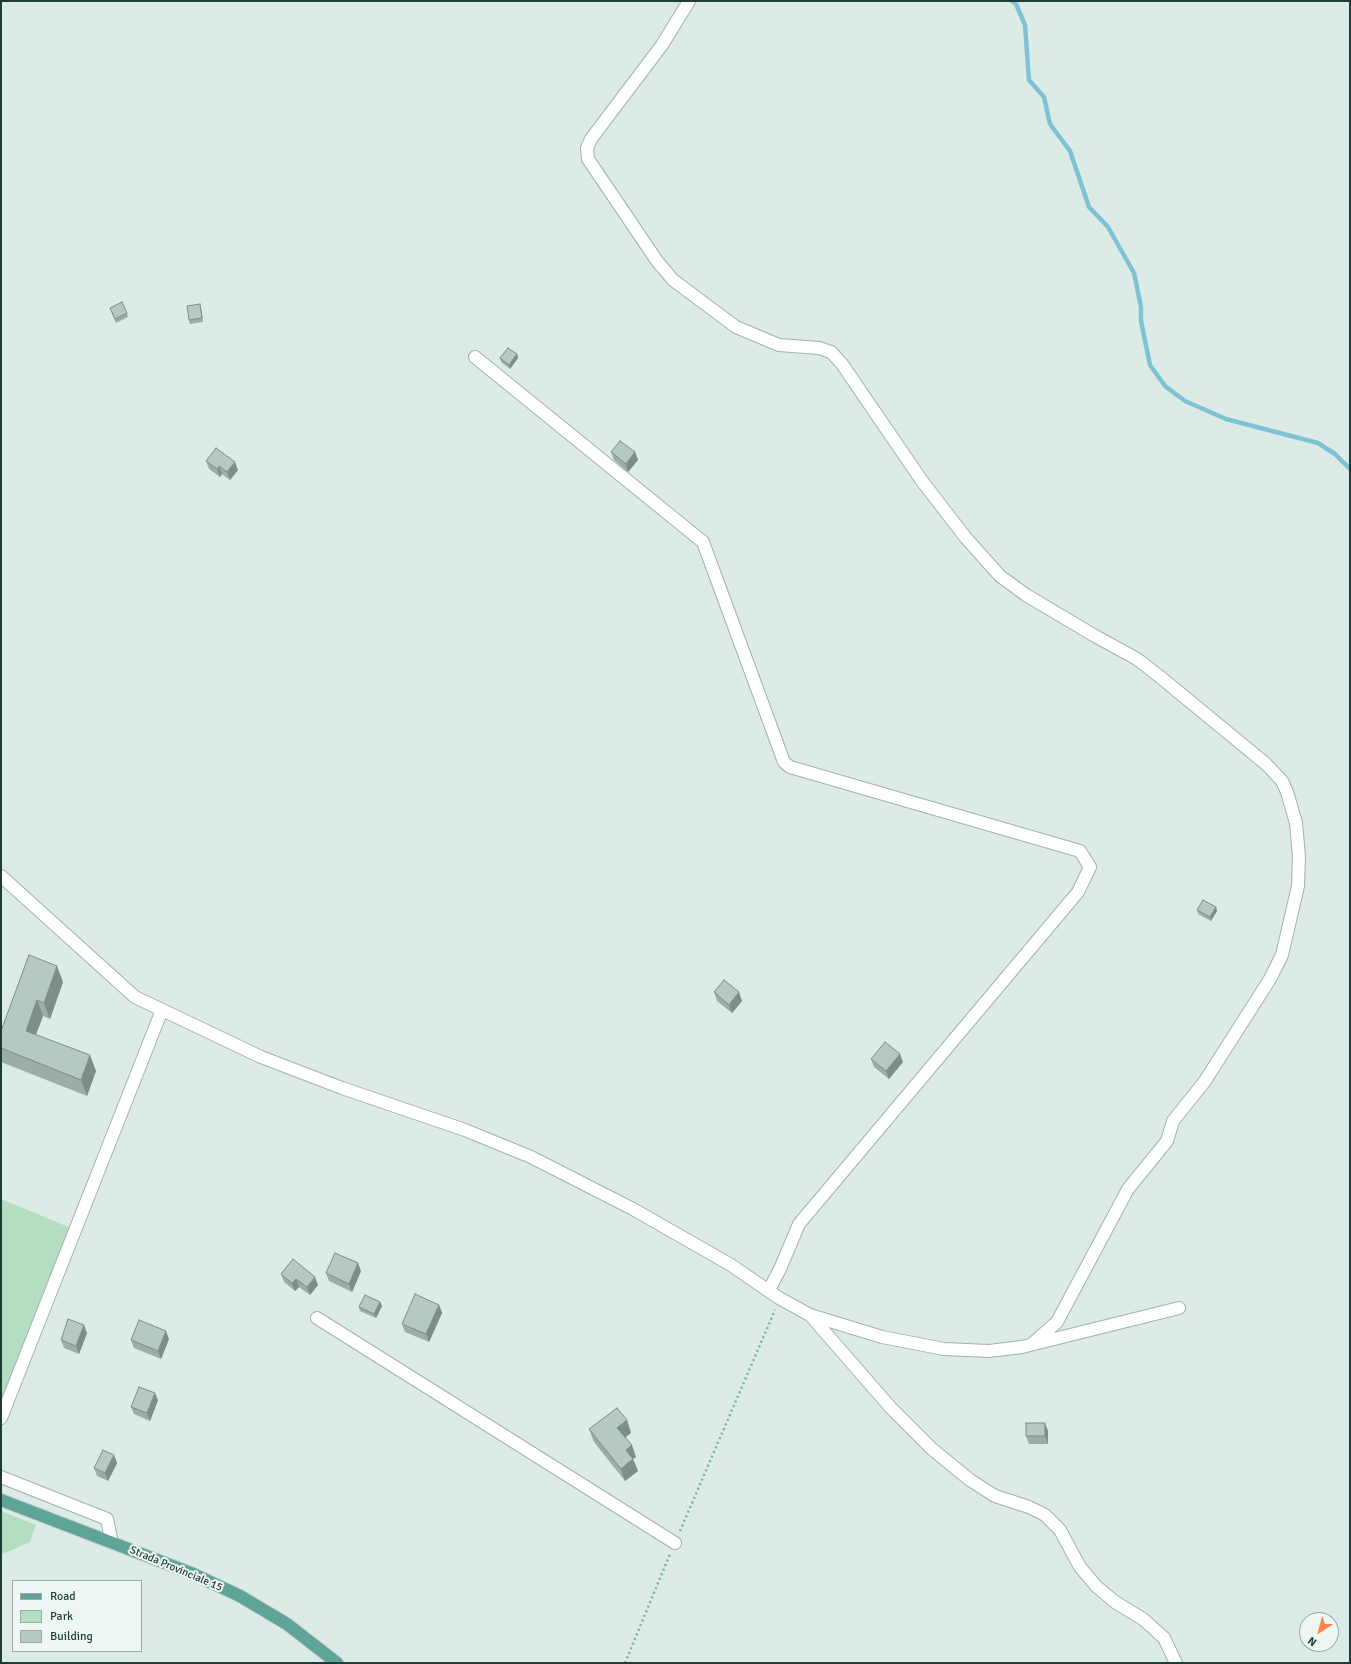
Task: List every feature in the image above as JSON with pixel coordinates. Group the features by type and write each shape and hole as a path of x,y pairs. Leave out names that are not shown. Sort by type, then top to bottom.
{"main road":[{"name":"Strada Provinciale 15","path":"1,1500 191,1573 240,1596 287,1624 337,1663"}],"street":[{"path":"689,1 662,45 591,139 587,148 588,159 657,261 673,280 736,327 779,345 819,348 831,352 842,364 922,481 966,538 1000,576 1026,595 1142,664 1159,676 1266,764 1282,780 1296,823 1299,856 1298,886 1282,955 1270,979 1204,1081 1173,1121 1167,1141 1128,1189 1057,1322 1032,1344"},
{"path":"475,357 703,542 784,762 790,767 1080,851 1090,867 1078,892 799,1224 780,1269 769,1290"},
{"path":"1,876 135,996 261,1057 342,1088 465,1130 531,1157 633,1209 731,1265 780,1298 810,1315 882,1337 944,1349 989,1351 1032,1344 1179,1308"},
{"path":"1,1418 162,1010"},
{"path":"810,1315 891,1408 932,1449 970,1480 995,1496 1029,1507 1045,1515 1060,1530 1080,1567 1096,1586 1115,1602 1143,1619 1164,1638 1176,1663"},
{"path":"318,1318 675,1542"},
{"path":"1,1477 107,1519 112,1543"}],"path":[{"path":"625,1663 675,1542 780,1298"}],"green space":[{"path":"1,1199 71,1228 1,1406"},
{"path":"1,1511 36,1525 30,1542 1,1555"}],"building":[{"path":"122,302 127,313 115,319 110,308"},
{"path":"200,304 202,318 189,320 187,306"},
{"path":"508,348 517,354 509,365 500,358"},
{"path":"620,441 635,452 626,464 611,452"},
{"path":"216,448 235,462 227,472 219,466 217,469 206,461"},
{"path":"1203,900 1216,907 1210,917 1197,910"},
{"path":"29,955 57,966 44,1003 37,1000 26,1031 90,1055 81,1080 1,1048 1,1031"},
{"path":"724,980 739,992 729,1005 714,992"},
{"path":"885,1042 900,1054 886,1071 871,1059"},
{"path":"335,1253 358,1263 349,1284 326,1273"},
{"path":"293,1259 315,1277 307,1287 296,1279 292,1283 281,1274"},
{"path":"415,1294 439,1305 426,1334 402,1324"},
{"path":"365,1295 380,1302 374,1314 359,1307"},
{"path":"68,1319 84,1325 76,1346 61,1340"},
{"path":"139,1320 166,1331 158,1351 131,1340"},
{"path":"139,1387 155,1393 147,1413 131,1407"},
{"path":"617,1408 627,1420 617,1428 632,1445 626,1450 633,1459 621,1469 589,1429"},
{"path":"1026,1423 1045,1423 1045,1436 1026,1436"},
{"path":"103,1450 114,1455 105,1473 94,1468"}],"waterway":[{"path":"1012,1 1016,4 1025,25 1029,80 1044,97 1050,124 1070,151 1089,207 1108,227 1134,273 1141,307 1141,321 1150,365 1165,386 1185,401 1226,419 1318,443 1335,454 1350,469"}]}
